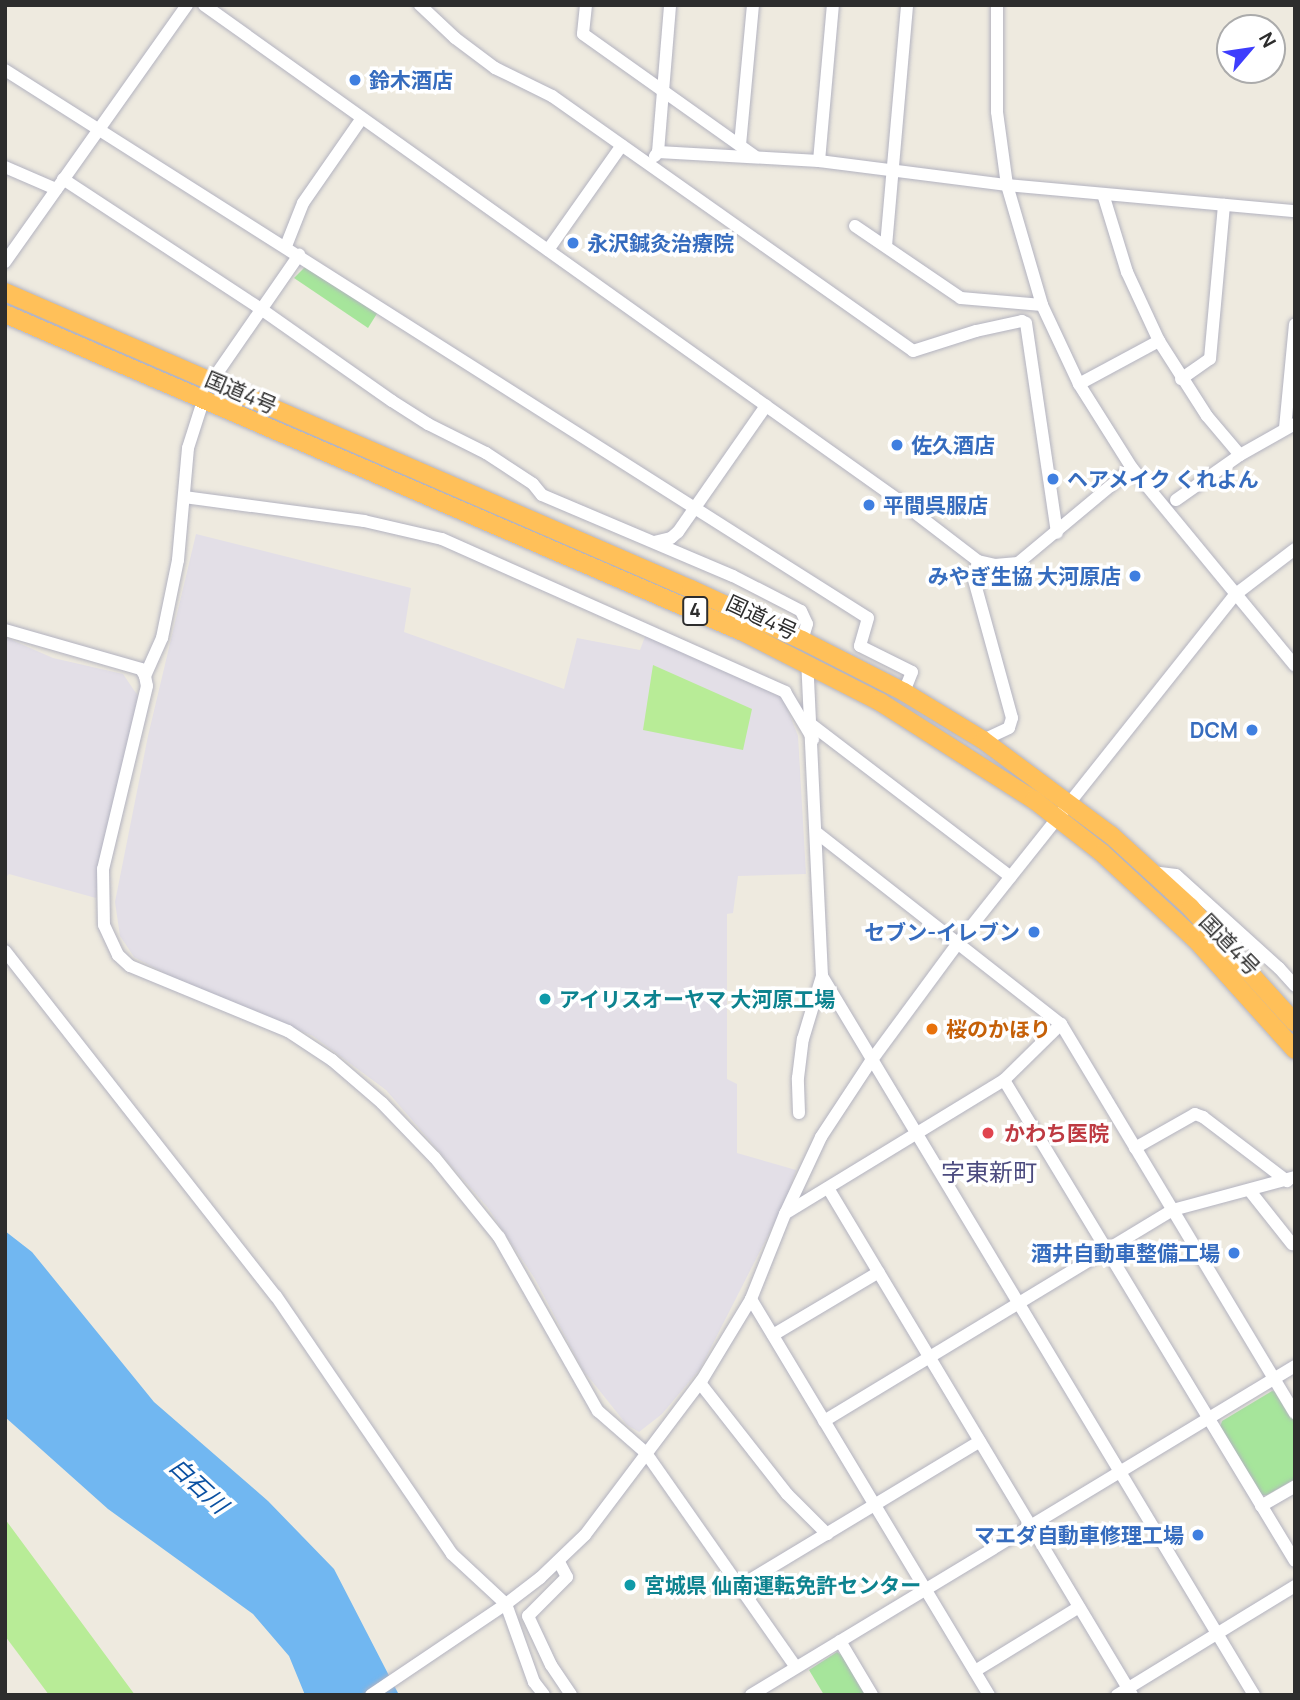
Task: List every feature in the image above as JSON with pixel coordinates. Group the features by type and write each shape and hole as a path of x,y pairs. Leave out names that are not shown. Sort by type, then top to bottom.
{"highway":[{"name":"国道4号","path":"5,292 802,639 904,692 983,740 1069,803 1152,872 1227,945 1295,1023"},
{"name":"国道4号","path":"5,314 625,580 807,663 916,723 1057,818 1149,894 1243,990 1295,1050"}],"street":[{"path":"5,262 187,5"},
{"path":"204,5 766,405 978,561 996,565 1018,563 1132,468"},
{"path":"419,5 455,38 495,68 552,96 913,351 921,351 951,338 1022,321"},
{"path":"586,5 583,34 757,157"},
{"path":"648,164 658,152 670,5"},
{"path":"740,145 753,5"},
{"path":"819,161 833,5"},
{"path":"886,246 907,5"},
{"path":"997,5 998,112 1007,185 1042,305 1079,383 1132,468 1295,666"},
{"path":"5,70 868,618 860,646 912,672 904,692"},
{"path":"286,246 303,203 362,118"},
{"path":"548,250 622,145"},
{"path":"658,152 819,161 891,168 1007,185 1295,211"},
{"path":"5,167 59,184 261,309 428,424 486,453 533,484 542,495 733,576 801,611 807,624 802,639"},
{"path":"1103,194 1127,272 1159,341 1181,379 1240,455"},
{"path":"1181,379 1210,359 1224,205"},
{"path":"855,226 961,298 1042,305"},
{"path":"211,382 299,255"},
{"path":"1022,321 1023,303"},
{"path":"1022,321 1026,323 1057,533"},
{"path":"1176,500 1240,455 1290,426 1295,324"},
{"path":"1079,383 1159,341"},
{"path":"145,676 162,638 176,573 188,448 204,401"},
{"path":"654,542 671,538 678,532 766,405"},
{"path":"184,497 364,521 442,539 785,692 813,739"},
{"path":"371,1695 506,1604 559,1562 585,1535 700,1383 751,1299 785,1214 821,1137 871,1061 958,943 1236,594 1295,549"},
{"path":"978,561 974,580 1012,718 1009,728 983,740"},
{"path":"5,630 141,669 145,676 147,686 103,869 102,904 111,944 130,966 288,1031 332,1060 382,1103 435,1158 499,1237 598,1411 646,1453 796,1667"},
{"path":"799,1113 798,1078 803,1039 822,976 813,739 807,663"},
{"path":"812,725 1011,877"},
{"path":"817,833 1061,1024 1295,1413"},
{"path":"1152,872 1176,875 1279,968 1295,986"},
{"path":"5,951 276,1296 452,1553 506,1604 534,1682 544,1695"},
{"path":"822,976 915,1135 1254,1695"},
{"path":"785,1214 1004,1080 1061,1024"},
{"path":"1004,1080 1295,1561"},
{"path":"1135,1148 1195,1114 1291,1179"},
{"path":"824,1421 1173,1210 1291,1179"},
{"path":"828,1188 1079,1607 1126,1693 1295,1586"},
{"path":"1250,1191 1292,1244"},
{"path":"773,1335 879,1272"},
{"path":"751,1299 989,1695"},
{"path":"751,1695 1295,1366"},
{"path":"700,1383 787,1494 827,1534"},
{"path":"740,1586 980,1441"},
{"path":"1261,1506 1295,1486"},
{"path":"559,1562 567,1577 528,1616 551,1665 571,1695"},
{"path":"975,1671 1079,1607"},
{"path":"840,1641 872,1695"}],"shaded area":[{"name":"アイリスオーヤマ 大河原工場","path":"196,534 411,588 404,632 564,689 577,638 640,650 646,634 783,698 798,736 806,874 738,876 733,913 727,914 727,1079 737,1084 737,1153 796,1170 786,1200 700,1369 662,1414 639,1432 627,1425 583,1370 535,1279 488,1208 386,1090 313,1036 170,976 134,957 120,936 115,902 148,736"},
{"path":"5,637 53,658 123,674 138,696 96,898 9,874 5,878"}],"green space":[{"path":"305,267 378,312 368,328 294,278"},
{"path":"653,665 752,709 743,750 643,730"},
{"path":"1272,1391 1278,1392 1295,1420 1295,1479 1267,1495 1261,1495 1220,1427 1222,1421"},
{"path":"5,1519 135,1695 49,1695 5,1636"},
{"path":"837,1652 843,1656 867,1695 824,1695 809,1670"}],"water":[{"name":"白石川","path":"5,1231 32,1252 154,1402 268,1501 334,1569 399,1695 305,1695 289,1656 253,1614 108,1509 5,1417"}],"place":[{"name":"鈴木酒店","path":"355,80"},
{"name":"永沢鍼灸治療院","path":"573,243"},
{"name":"佐久酒店","path":"897,445"},
{"name":"ヘアメイク くれよん","path":"1053,479"},
{"name":"平間呉服店","path":"869,505"},
{"name":"みやぎ生協 大河原店","path":"1135,576"},
{"name":"DCM","path":"1252,730"},
{"name":"セブン-イレブン","path":"1034,932"},
{"name":"アイリスオーヤマ 大河原工場","path":"545,999"},
{"name":"桜のかほり","path":"932,1029"},
{"name":"かわち医院","path":"988,1133"},
{"name":"酒井自動車整備工場","path":"1234,1253"},
{"name":"マエダ自動車修理工場","path":"1198,1535"},
{"name":"宮城県 仙南運転免許センター","path":"630,1585"}],"district":[{"name":"字東新町","path":"989,1172"}]}
